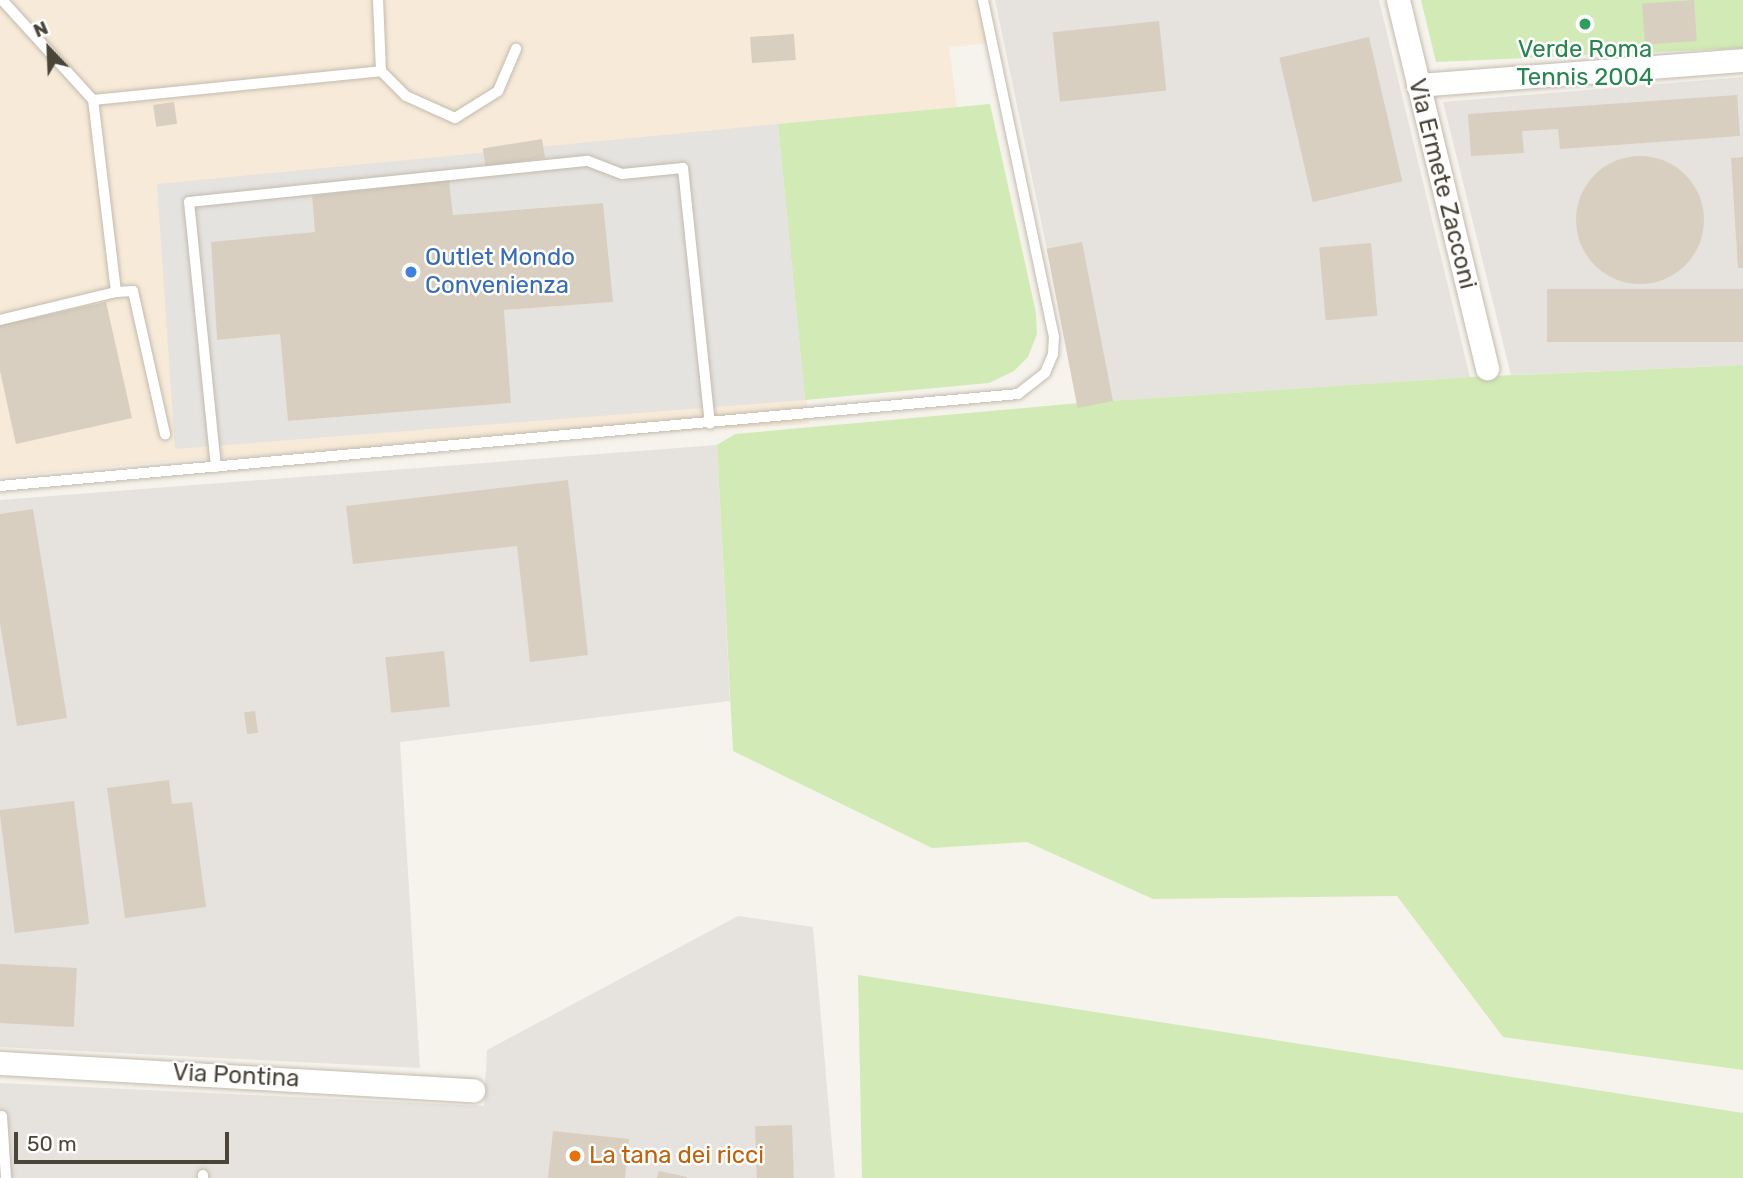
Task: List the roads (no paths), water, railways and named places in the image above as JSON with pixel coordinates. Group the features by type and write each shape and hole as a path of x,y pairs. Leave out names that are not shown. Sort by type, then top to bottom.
{"street":[{"name":"Via Ermete Zacconi","path":"1398,0 1487,368"},
{"path":"1418,85 1743,60"},
{"name":"Via Pontina","path":"0,1063 473,1090"}],"lane":[{"path":"2,0 93,100 116,292"},
{"path":"378,0 381,71 406,96 455,118 498,91 516,49"},
{"path":"0,485 1009,397 1045,373 1054,345 1048,295 983,0"},
{"path":"93,100 381,71"},
{"path":"216,467 189,202 588,161 622,174 683,168 710,424"},
{"path":"0,320 116,292 133,291 165,434"},
{"path":"2,1116 6,1178"}],"place":[{"name":"Verde Roma Tennis 2004","path":"1585,24"},
{"name":"Outlet Mondo Convenienza","path":"411,272"},
{"name":"La tana dei ricci","path":"575,1156"}]}
